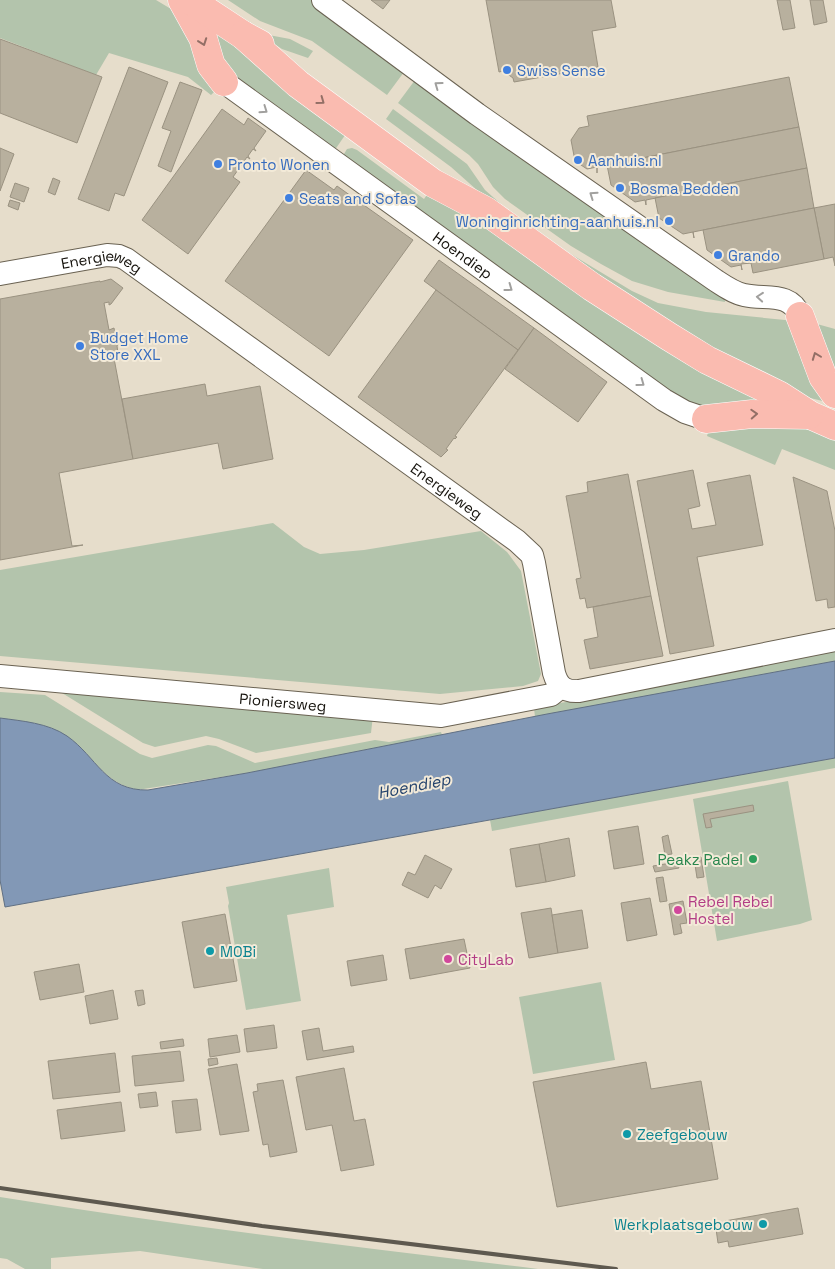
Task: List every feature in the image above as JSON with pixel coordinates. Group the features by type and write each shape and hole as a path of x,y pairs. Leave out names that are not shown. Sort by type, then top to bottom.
{"main road":[{"path":"182,0 203,38 211,65 224,82"},
{"path":"190,0 244,35 298,84 433,183 486,210 592,287 707,360 779,395 823,412 835,426"},
{"path":"800,316 824,377 835,394"},
{"path":"706,418 752,414 823,412"}],"street":[{"path":"323,0 477,114 715,280 743,295 780,298 788,301 797,309 800,316"},
{"name":"Hoendiep","path":"224,82 664,400 685,412 706,418"},
{"name":"Energieweg","path":"0,274 107,255 126,259 517,541 532,555 554,673 556,681 561,687"},
{"path":"561,687 570,692 580,691 835,640"},
{"name":"Pioniersweg","path":"0,676 442,716 551,695 561,687"}],"green space":[{"path":"0,0 156,0 171,9 221,85 211,95 188,77 109,53 96,75 0,38"},
{"path":"228,0 315,0 407,68 387,95 312,41 260,21"},
{"path":"201,17 350,128 332,154 228,79"},
{"path":"258,33 290,39 313,51 308,58 282,49"},
{"path":"418,76 724,294 725,302 668,292 632,281 571,246 505,199 493,187 478,164 469,155 398,103"},
{"path":"393,109 467,164 485,190 502,205 569,253 632,291 658,303 706,312 795,321 835,404 806,397 704,347 487,199 451,167 386,119"},
{"path":"352,148 424,199 429,192 779,406 700,412 341,159 347,149"},
{"path":"817,324 835,329 835,382"},
{"path":"710,425 800,426 835,441 835,470 782,449 775,465 707,436"},
{"path":"273,523 304,547 320,554 364,550 481,531 507,552 521,571 541,674 538,681 523,686 440,694 0,656 0,570"},
{"path":"835,651 835,661 535,717 534,708"},
{"path":"54,688 373,715 371,733 256,753 206,736 155,747 143,743"},
{"path":"0,692 45,695 140,754 152,758 208,745 216,746 255,763 375,740 389,742 441,732 442,735 247,773 137,790 124,786 106,774 85,752 60,732 35,723 0,718"},
{"path":"835,758 835,768 492,831 490,820"},
{"name":"Peakz Padel","path":"788,781 812,920 717,941 693,799"},
{"path":"329,868 334,907 287,915 301,1001 246,1010 226,887"},
{"path":"601,982 615,1060 533,1074 519,997"},
{"path":"0,1197 202,1227 538,1269 263,1269 140,1251 51,1258 51,1269 25,1269 7,1259 0,1258"}],"water":[{"path":"835,661 835,758 5,907 0,880 0,718 35,723 52,728 77,744 111,779 133,789 148,790 247,773 547,714"}],"building":[{"path":"371,0 390,0 383,9"},
{"path":"486,0 611,0 616,27 592,31 598,67 514,82 513,78 503,71 499,72"},
{"path":"777,0 790,0 795,28 783,30"},
{"path":"810,0 823,0 827,22 814,25"},
{"path":"0,39 102,77 77,143 0,113"},
{"path":"129,67 168,82 124,196 115,193 109,211 78,199"},
{"path":"789,77 799,127 587,169 575,161 571,140 579,128 589,126 587,116"},
{"path":"180,82 202,90 171,172 158,166 171,131 162,128"},
{"path":"222,109 244,125 248,118 266,131 254,148 256,151 253,149 248,156 250,159 247,157 233,177 240,182 188,254 142,220"},
{"path":"799,127 807,168 646,200 646,205 645,200 635,202 611,185 607,165"},
{"path":"0,148 14,154 0,191"},
{"path":"807,168 814,208 683,234 659,218 655,198"},
{"path":"306,170 334,190 337,186 413,240 329,356 225,281"},
{"path":"53,178 60,181 55,195 48,192"},
{"path":"15,183 29,188 24,202 10,197"},
{"path":"10,200 20,203 18,210 8,206"},
{"path":"835,204 835,266 833,257 824,259 814,208"},
{"path":"814,208 824,259 753,273 751,263 741,264 742,270 741,265 731,267 707,250 703,230"},
{"path":"439,260 534,328 518,350 424,281"},
{"path":"111,279 123,288 111,304 109,305 109,302 104,303 109,330 114,328 115,334 120,340 117,346 118,353 113,353 133,459 59,473 72,546 83,545 0,560 0,299"},
{"path":"436,290 518,350 455,436 457,437 454,438 446,449 448,450 441,457 358,397"},
{"path":"534,328 607,382 578,422 505,369"},
{"path":"205,384 207,396 260,386 273,459 223,469 218,443 133,459 122,399"},
{"path":"693,470 700,506 688,509 692,529 716,525 707,483 750,475 763,545 697,557 714,646 670,654 637,481"},
{"path":"628,474 651,596 587,608 585,598 580,599 576,579 581,578 566,496 588,492 587,482"},
{"path":"793,477 827,491 835,531 835,607 828,608 827,599 816,601"},
{"path":"651,596 663,656 590,669 584,640 598,637 593,607"},
{"path":"753,805 754,811 710,819 712,827 706,828 703,814"},
{"path":"638,826 644,864 614,869 608,831"},
{"path":"668,835 672,854 665,855 662,837"},
{"path":"569,838 575,876 546,882 539,844"},
{"path":"539,844 546,882 516,887 510,849"},
{"path":"425,855 452,869 441,889 435,885 428,898 402,885 408,872 415,875"},
{"path":"701,857 704,877 697,878 694,858"},
{"path":"677,862 679,868 655,872 653,866"},
{"path":"663,877 667,901 660,902 656,878"},
{"path":"650,898 657,935 627,941 621,903"},
{"path":"683,901 687,923 680,924 682,933 674,935 669,904"},
{"path":"551,908 558,953 529,958 521,913"},
{"path":"582,910 588,948 558,953 552,915"},
{"name":"M0Bi","path":"225,914 237,981 194,988 182,922"},
{"path":"464,939 470,968 410,979 405,949"},
{"path":"383,955 387,980 351,986 347,961"},
{"path":"79,964 84,992 40,1000 34,972"},
{"path":"113,990 118,1019 90,1024 85,996"},
{"path":"143,990 145,1004 138,1006 135,991"},
{"path":"274,1025 277,1048 247,1052 244,1029"},
{"path":"319,1028 323,1051 353,1046 354,1052 307,1060 302,1031"},
{"path":"237,1035 240,1052 210,1057 208,1039"},
{"path":"183,1039 184,1046 161,1049 160,1042"},
{"path":"180,1051 184,1081 135,1086 132,1056"},
{"path":"115,1053 120,1092 53,1099 48,1061"},
{"path":"217,1058 218,1064 209,1066 208,1059"},
{"name":"Zeefgebouw","path":"646,1062 651,1089 701,1081 718,1179 557,1207 533,1082"},
{"path":"237,1064 249,1131 220,1135 208,1069"},
{"path":"344,1068 354,1121 365,1119 374,1165 341,1171 332,1125 306,1130 296,1077"},
{"path":"283,1080 297,1152 270,1157 268,1144 263,1145 253,1092 258,1091 257,1084"},
{"path":"156,1092 158,1106 140,1108 138,1094"},
{"path":"197,1099 201,1130 176,1133 172,1101"},
{"path":"121,1102 125,1131 61,1139 57,1110"},
{"name":"Werkplaatsgebouw","path":"798,1208 803,1234 729,1247 728,1241 718,1243 716,1229 726,1228 725,1221"}],"railway":[{"path":"0,1188 262,1226 616,1269"}],"place":[{"name":"Swiss Sense","path":"507,70"},
{"name":"Aanhuis.nl","path":"578,160"},
{"name":"Pronto Wonen","path":"218,164"},
{"name":"Bosma Bedden","path":"620,188"},
{"name":"Seats and Sofas","path":"289,198"},
{"name":"Woninginrichting-aanhuis.nl","path":"669,221"},
{"name":"Grando","path":"718,255"},
{"name":"Budget Home Store XXL","path":"80,346"},
{"name":"Peakz Padel","path":"753,859"},
{"name":"Rebel Rebel Hostel","path":"678,910"},
{"name":"M0Bi","path":"210,951"},
{"name":"CityLab","path":"448,959"},
{"name":"Zeefgebouw","path":"627,1134"},
{"name":"Werkplaatsgebouw","path":"763,1224"}]}
